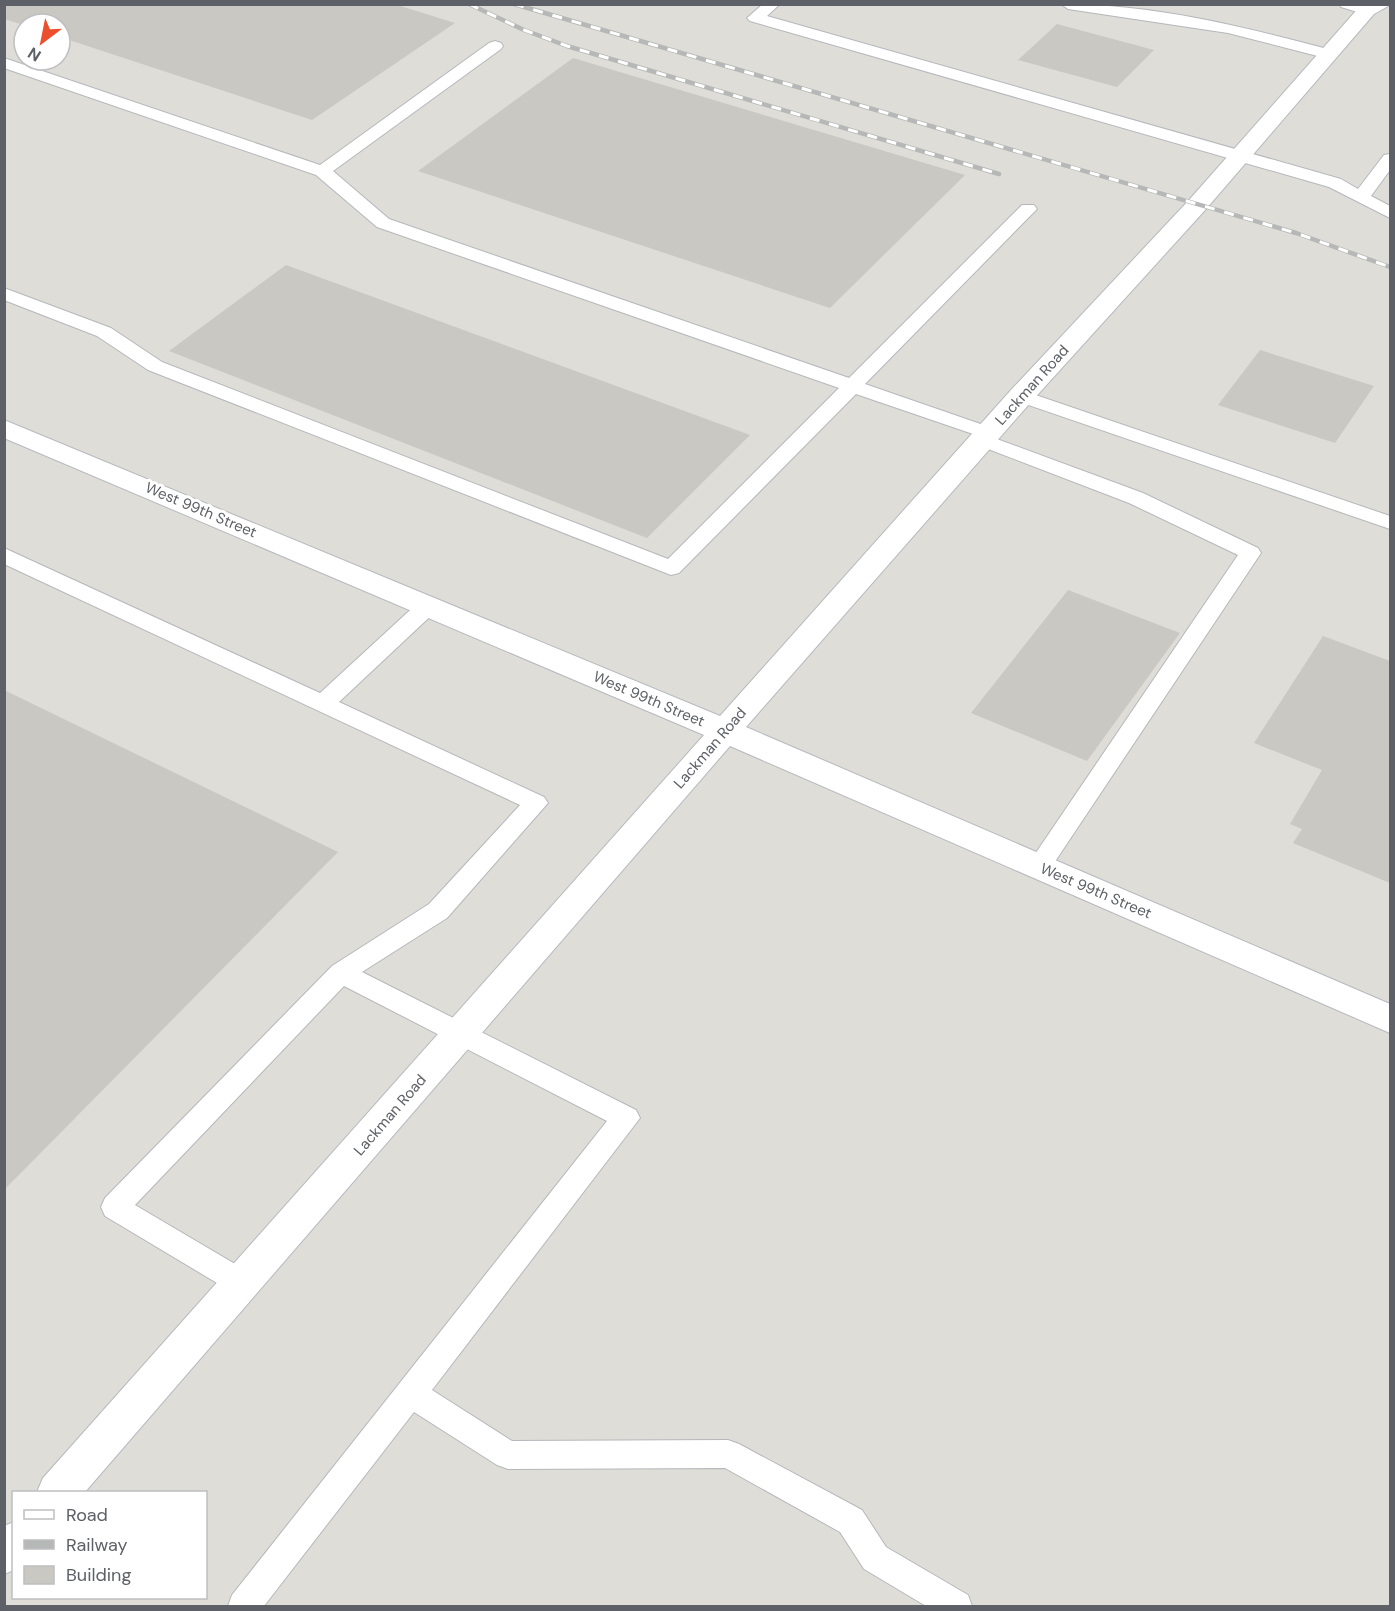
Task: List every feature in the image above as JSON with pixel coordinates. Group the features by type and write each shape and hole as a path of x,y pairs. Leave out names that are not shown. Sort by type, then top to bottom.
{"main road":[{"name":"Lackman Road","path":"59,1491 462,1033 724,730 1021,396 1240,156 1329,54 1365,6"},
{"name":"West 99th Street","path":"4,428 724,730 1390,1018"}],"lane":[{"path":"773,4 755,18 1335,183 1390,213"},
{"path":"1068,4 1229,28 1329,54"},
{"path":"322,171 495,46"},
{"path":"4,63 322,171 383,224 852,386 1136,498 1250,553 1039,866"},
{"path":"1360,197 1390,159"},
{"path":"4,293 104,332 155,366 671,568 1028,210"},
{"path":"1021,396 1390,523"},
{"path":"4,555 536,803 438,911 341,973 116,1207 242,1283"},
{"path":"323,703 428,606"},
{"path":"244,1606 626,1118 341,973"},
{"path":"411,1394 508,1455 728,1454 851,1521 875,1558 956,1606"}],"shaded area":[{"path":"5,5 1390,5 1390,1606 5,1606"}],"building":[{"path":"4,4 394,4 455,23 312,120 72,41 72,12 12,12 12,21 4,19"},
{"path":"1057,24 1154,50 1117,87 1018,60"},
{"path":"573,58 965,175 830,308 418,171"},
{"path":"286,265 750,435 647,538 169,351"},
{"path":"1260,350 1374,386 1335,443 1218,405"},
{"path":"1068,590 1180,633 1087,761 971,713"},
{"path":"1323,636 1390,661 1390,883 1293,843 1302,829 1290,824 1322,770 1254,743"},
{"path":"4,690 338,852 4,1190"}],"railway":[{"path":"469,4 524,30 567,46 999,174"},
{"path":"514,4 1296,233 1390,267"}]}
